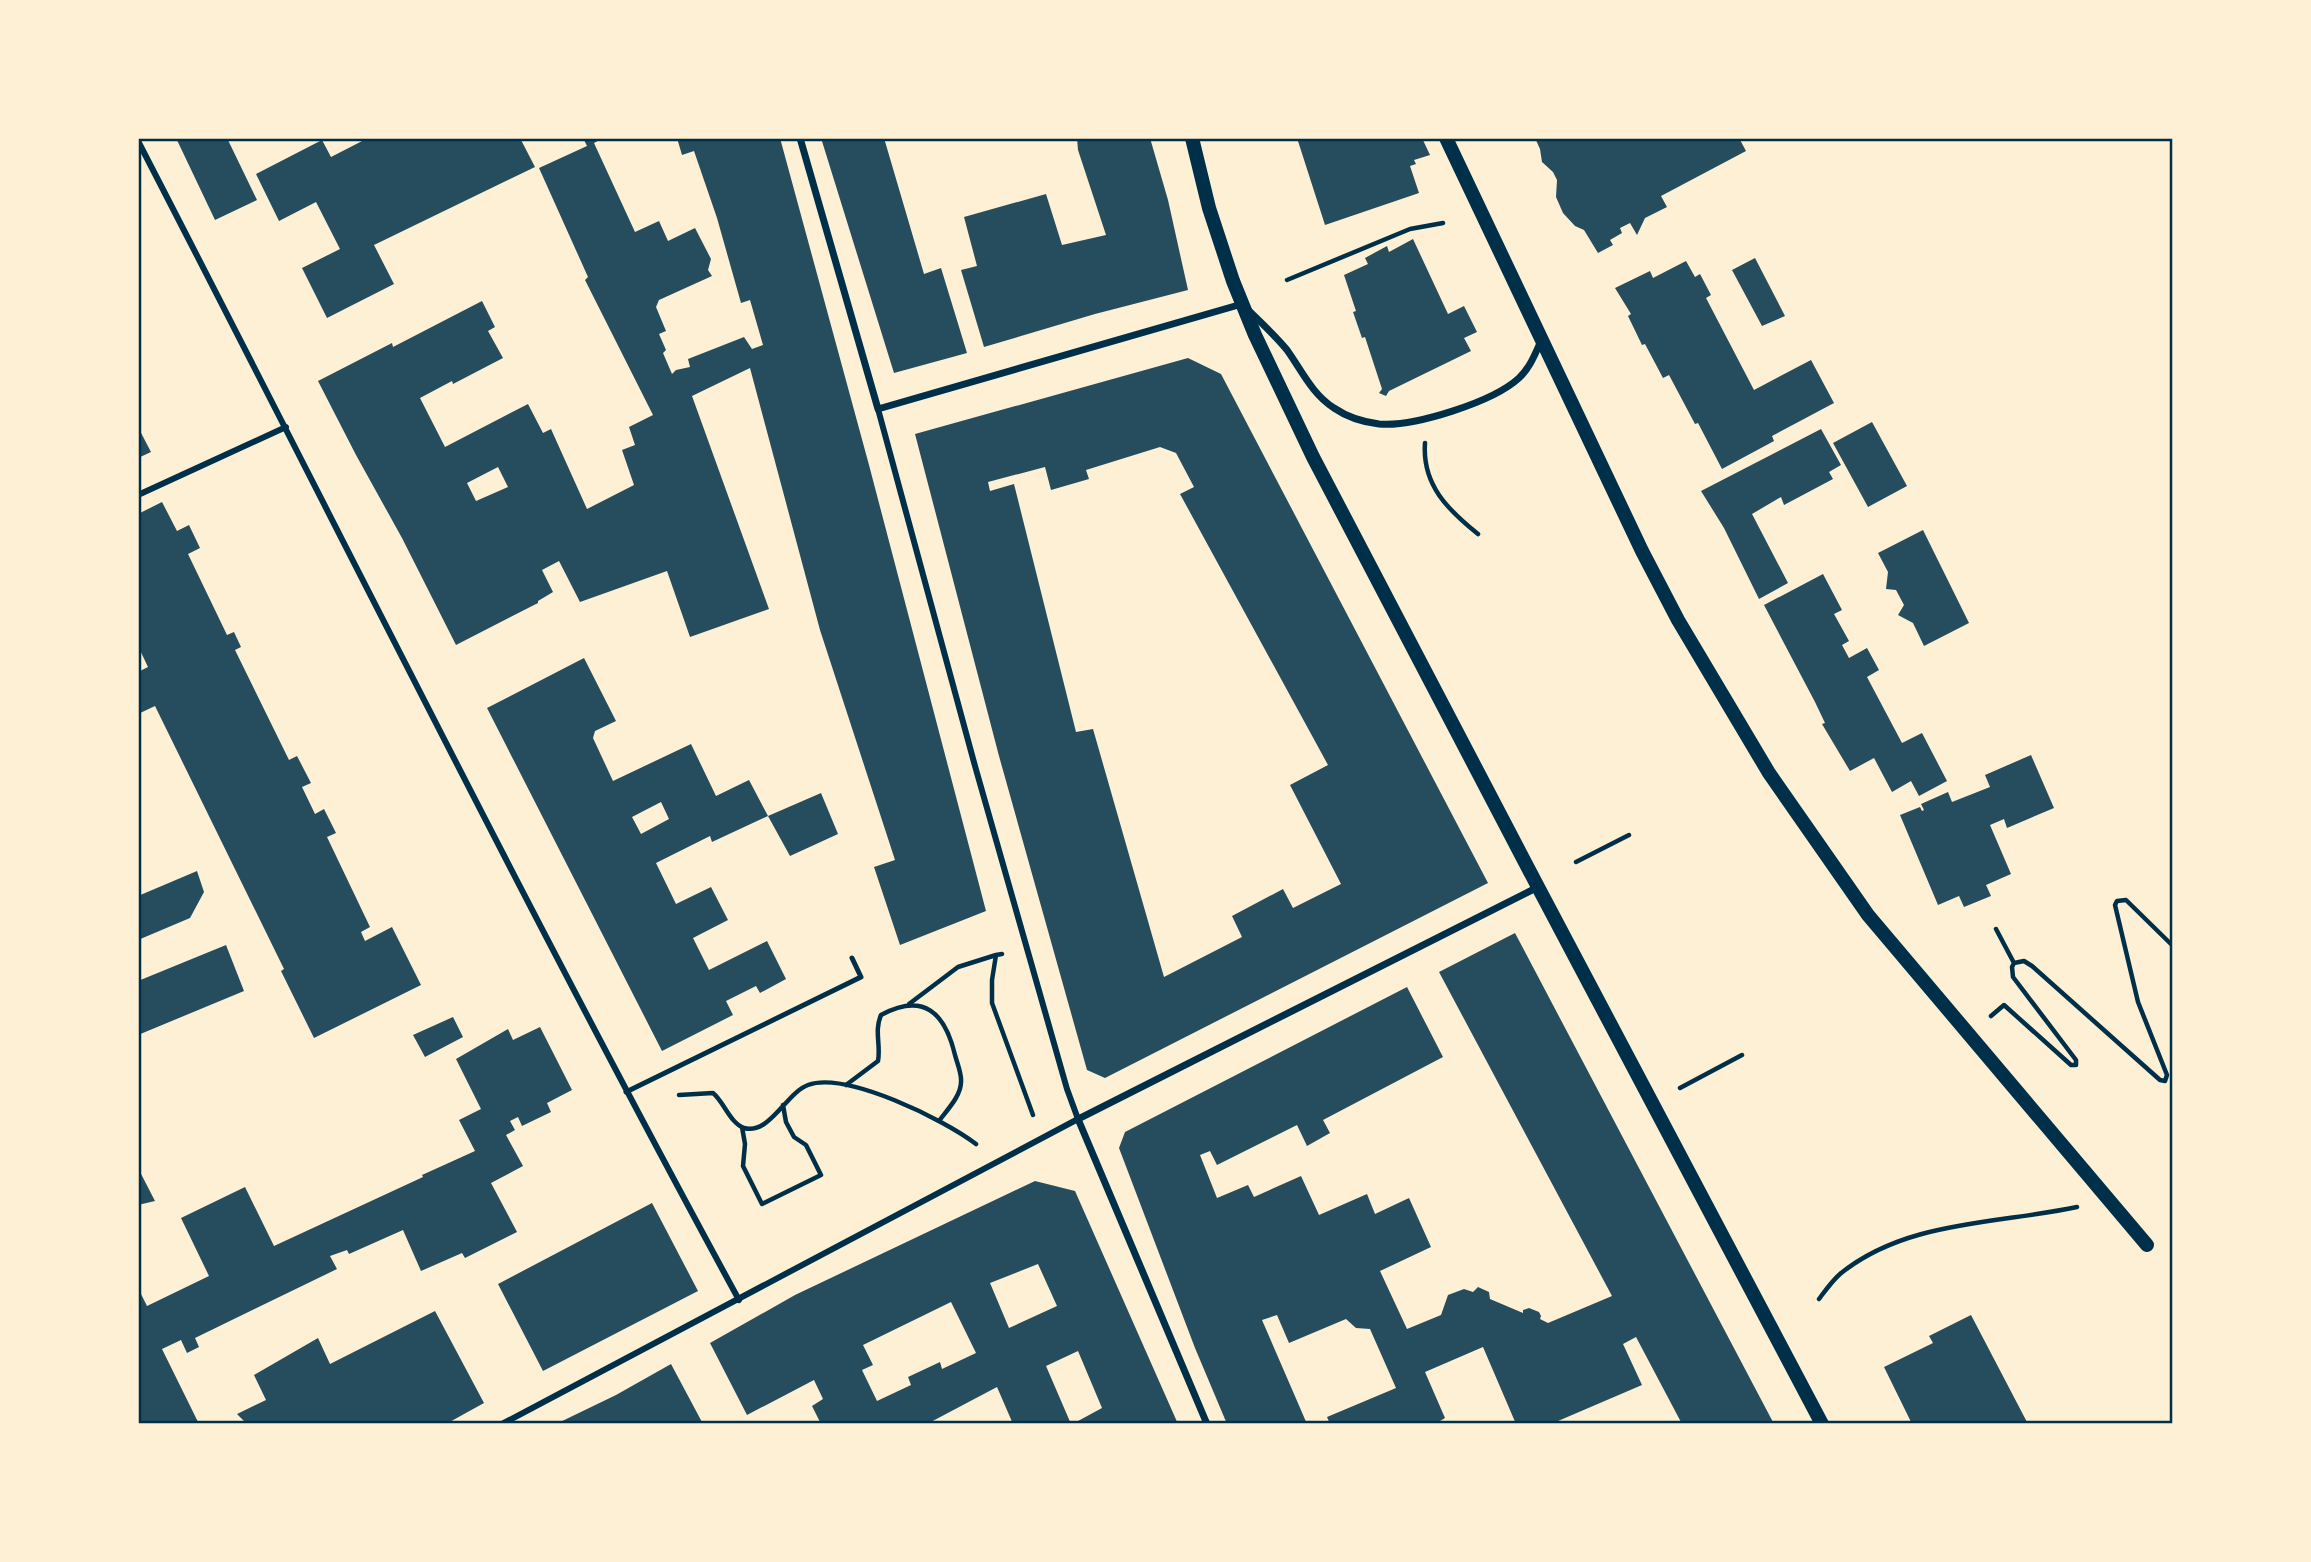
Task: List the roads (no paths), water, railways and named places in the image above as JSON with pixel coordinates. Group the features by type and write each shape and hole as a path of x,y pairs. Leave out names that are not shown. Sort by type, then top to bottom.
{"main road":[{"path":"1192,138 1209,208 1242,304 1314,457 1822,1424"},
{"path":"1446,138 1611,489 1678,620 1725,703 1777,785 1868,915 2147,1245"}],"street":[{"path":"800,138 1067,1089 1207,1424"},
{"path":"138,141 286,427 473,800 637,1114 738,1300"},
{"path":"878,409 1242,304 1286,350 1300,373 1324,401 1360,421 1388,424 1477,402 1501,391 1519,378 1530,366 1541,341"},
{"path":"138,495 286,427"},
{"path":"502,1424 997,1160 1538,887"}],"lane":[{"path":"626,1092 861,977 852,958"}]}
